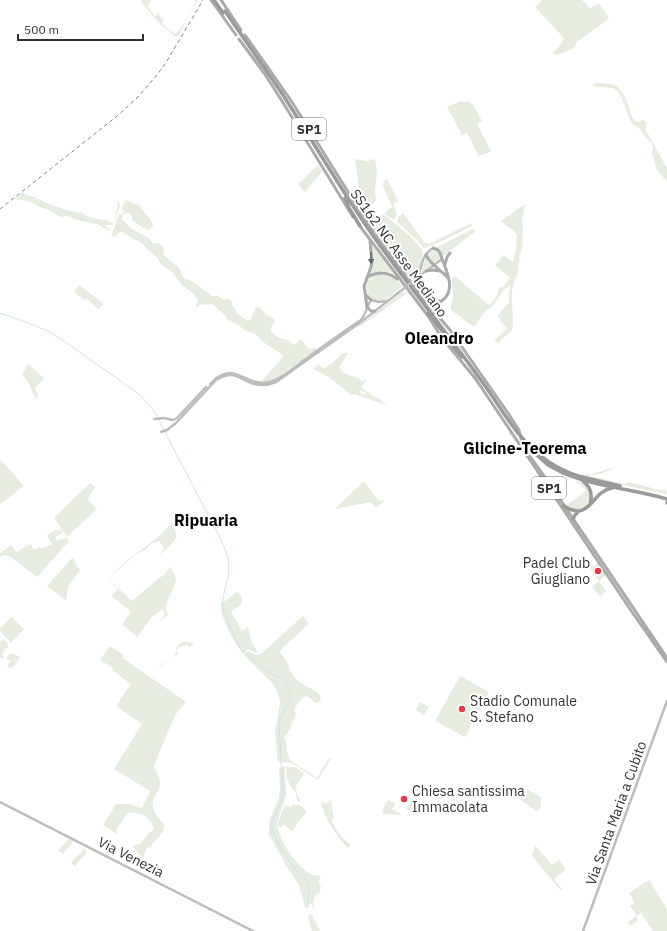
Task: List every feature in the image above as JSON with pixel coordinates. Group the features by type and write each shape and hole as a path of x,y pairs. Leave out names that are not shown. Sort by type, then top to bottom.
{"highway":[{"name":"SS162 NC Asse Mediano","path":"216,0 280,92 339,185 376,239 462,354 518,433 533,450 552,464 592,483 622,488 666,499"},
{"name":"SS162 NC Asse Mediano","path":"280,92 345,198 374,241 488,390 524,444 542,461 562,473 666,499"},
{"path":"339,185 369,225"},
{"path":"345,198 360,226"},
{"path":"428,316 462,357"},
{"path":"578,477 590,489 590,505"},
{"path":"573,519 578,512 585,509 606,490 622,488"},
{"path":"564,506 578,512"}],"main road":[{"name":"SP1","path":"211,0 236,34 237,38 240,38 264,73 324,168 347,209 428,316 442,338 475,378 667,662"},
{"name":"SP1","path":"220,0 241,30 244,31 244,35 292,102 369,225 420,295 454,336 508,414 518,430 523,447 667,658"},
{"path":"370,239 372,262 364,286 367,307 371,311 375,311"},
{"path":"418,277 428,251 435,248 439,251 450,284 449,291 446,296 436,305 434,313"},
{"path":"445,267 447,257 450,253"},
{"path":"426,255 429,261 449,280"},
{"path":"161,432 178,422 216,380 222,377 234,375 253,383 265,385 276,382 361,322 442,259"},
{"path":"426,271 433,270 442,273"},
{"path":"367,277 373,274 382,273 392,275 402,282"},
{"path":"365,293 371,300 379,302 387,301"},
{"path":"420,295 430,301 437,302 442,300"},
{"path":"155,419 166,418 173,420 177,418 215,378 221,375 235,373 254,381 265,383 275,380 293,369 361,320 371,300"},
{"name":"Via Santa Maria a Cubito","path":"583,931 667,701"},
{"name":"Via Venezia","path":"0,802 253,931"}],"shaded area":[{"path":"142,0 152,0 148,7 155,16 158,16 156,14 159,12 160,17 164,20 161,23 175,34 190,13 195,0 197,0 179,35 176,37 160,24 141,2"},
{"path":"543,0 582,0 590,8 599,4 609,18 577,42 574,48 558,55 554,55 553,53 564,39 535,7"},
{"path":"597,83 617,86 624,95 634,120 637,122 643,120 645,121 646,130 667,168 667,182 656,168 652,153 652,144 640,129 631,123 618,92 613,88 593,86"},
{"path":"461,101 468,101 470,104 472,103 482,121 477,124 491,151 479,156 467,133 462,135 447,107"},
{"path":"355,159 367,161 375,159 377,173 375,191 376,200 369,209 374,222 383,214 420,246 422,250 423,259 421,269 418,274 410,280 371,227 357,202 362,199 359,189"},
{"path":"318,165 322,172 305,192 298,184"},
{"path":"387,179 398,201 393,204 397,214 394,220 384,213 392,207 383,186 384,181"},
{"path":"25,192 24,194 53,206 82,213 91,218 105,220 112,223 114,222 117,212 117,201 120,206 113,225 105,225 111,230 109,231 97,224 77,220 67,216 60,217 53,212 31,202 14,199"},
{"path":"127,200 139,205 151,220 153,226 147,230 133,221 132,216 129,213 125,213 121,218 133,230 149,238 154,244 158,243 161,245 163,254 180,269 183,277 197,284 212,296 218,296 224,300 228,298 232,301 232,305 236,310 236,313 246,320 251,319 256,307 259,307 275,320 270,329 275,335 289,340 293,345 301,340 309,349 315,348 317,350 274,380 265,382 262,381 283,357 283,355 266,344 255,334 246,331 227,319 225,315 212,304 202,304 195,308 198,300 193,293 183,286 170,270 160,263 158,258 142,243 122,232 118,233 115,237 111,236 119,215 123,214 124,210 122,210 122,207"},
{"path":"525,204 522,219 522,249 519,256 518,272 512,291 512,328 511,332 499,342 500,344 494,341 507,328 497,316 509,302 510,285 504,290 491,308 487,309 474,327 451,310 453,297 452,280 455,276 489,305 493,302 499,288 505,285 510,278 495,265 503,255 513,262 516,248 517,234 501,221"},
{"path":"403,213 425,243 429,244 471,223 472,226 426,248 423,247 399,224 397,220 398,217"},
{"path":"472,229 475,230 475,232 443,256 436,248"},
{"path":"371,244 395,275 394,276 382,272 370,275"},
{"path":"432,250 436,250 440,256 436,262 432,262 428,258 428,254"},
{"path":"426,258 432,264 421,273"},
{"path":"387,274 396,279 403,286 385,300 373,300 367,293 367,280 373,275"},
{"path":"79,285 104,304 98,309 86,298 84,300 74,292"},
{"path":"405,290 407,293 361,326 357,327"},
{"path":"342,353 348,354 339,367 341,370 346,374 362,381 367,380 361,387 366,391 364,393 359,389 361,393 364,395 367,391 373,396 381,399 382,402 387,405 355,394 351,395 329,377 313,369 318,364 323,368 333,363"},
{"path":"28,364 44,378 35,388 38,395 36,399 27,380 22,375"},
{"path":"0,460 24,486 0,504"},
{"path":"615,467 589,476 626,484 628,482 660,490 666,490 667,494 588,478 580,475 595,473"},
{"path":"575,480 583,483 587,488 590,499 588,504 580,510 574,510 565,505 586,490"},
{"path":"364,481 378,500 385,501 376,508 371,502 335,509"},
{"path":"90,483 95,487 88,500 97,509 68,536 60,529 61,527 54,518"},
{"path":"174,522 177,536 171,545 163,552 158,556 162,552 163,546 159,541 151,544 146,549 135,555 112,575 124,563 156,539"},
{"path":"56,530 60,530 63,533 55,537 57,541 67,537 69,542 37,577 11,557 5,555 0,556 0,552 1,553 11,545 16,552 31,544 34,550 40,547 41,549 52,544 47,535"},
{"path":"73,557 80,570 68,587 66,600 47,586"},
{"name":"Padel Club Giugliano","path":"598,563 606,575 599,581 590,568"},
{"path":"170,567 175,575 176,581 165,607 168,615 159,623 164,615 163,610 161,610 151,618 137,637 123,625 131,612 112,596 118,589 108,579 132,601 164,575"},
{"path":"599,581 606,591 600,597 592,587"},
{"path":"237,592 242,597 242,604 232,611 232,613 242,631 248,627 252,644 257,653 248,649 243,654 225,623 221,603"},
{"path":"303,616 309,624 282,648 280,652 296,679 302,684 313,689 321,698 319,702 316,703 307,696 299,702 294,710 296,714 290,729 284,738 290,760 317,778 329,758 331,758 318,780 292,763 278,762 275,732 280,703 278,693 273,684 244,655 248,651 256,655 261,654"},
{"path":"11,617 24,629 11,643 0,631 0,629"},
{"path":"3,639 8,643 8,648 6,648 2,654 4,657 2,659 0,657 0,642"},
{"path":"185,641 194,644 188,648 189,646 187,645 180,647 177,650 178,654 159,668 173,657 176,653 177,646"},
{"path":"110,646 124,655 122,658 186,702 176,714 154,766 159,777 160,787 153,801 153,809 164,824 163,832 152,844 151,849 150,845 146,850 143,858 132,847 140,844 154,829 145,815 130,812 128,813 116,830 118,835 103,825 116,804 128,804 142,808 150,791 114,769 142,724 116,706 131,684 112,670 113,668 100,660"},
{"path":"11,653 20,657 18,660 12,661 18,661 12,668 10,668 7,665 11,661 6,658"},
{"name":"Stadio Comunale S. Stefano","path":"460,676 489,692 465,737 435,721"},
{"path":"420,702 429,707 424,715 416,710"},
{"path":"285,766 286,795 277,826 286,847 296,861 310,874 321,876 319,884 321,887 319,894 317,893 314,898 313,904 315,906 313,909 312,904 309,903 309,907 305,908 299,885 287,867 269,834 270,820 279,798 279,769"},
{"path":"286,767 295,767 304,774 295,788 297,789 296,791 300,800 299,802 297,800 296,793 290,786 287,778"},
{"path":"528,790 541,797 541,806 539,810 536,811 521,800"},
{"path":"321,800 324,803 327,803 331,800 334,819 332,820 333,823 342,837 351,844 348,848 331,826 324,812"},
{"path":"388,800 396,803 392,809 402,815 383,814 383,809"},
{"path":"412,800 426,809 415,815 406,809"},
{"path":"293,804 296,806 298,804 307,811 292,831 284,825 281,827 277,825 285,805 291,807"},
{"path":"69,839 74,841 63,854 58,850"},
{"path":"535,845 552,865 559,860 566,869 554,879 563,890 561,891 532,856"},
{"path":"84,849 87,852 75,866 71,863"},
{"path":"649,880 667,909 667,931 653,931 641,913 637,916 630,906 635,903 629,893"},
{"path":"311,913 320,931 312,931 308,917"},
{"path":"637,916 637,922 630,926 628,922"}],"waterway":[{"path":"0,313 50,332 139,394 154,411 218,534 224,546 229,566 223,598 223,611 239,646 266,671 283,679 290,691 290,697 280,719 279,726 283,795 273,819 272,827 275,836 291,865 308,885 308,907"}],"railway":[{"path":"0,209 116,117 137,98 167,61 203,0"}],"place":[{"name":"Padel Club Giugliano","path":"598,571"},
{"name":"Stadio Comunale S. Stefano","path":"462,709"},
{"name":"Chiesa santissima Immacolata","path":"404,799"}],"district":[{"name":"Oleandro","path":"439,338"},
{"name":"Glicine-Teorema","path":"525,448"},
{"name":"Ripuaria","path":"206,520"}]}
